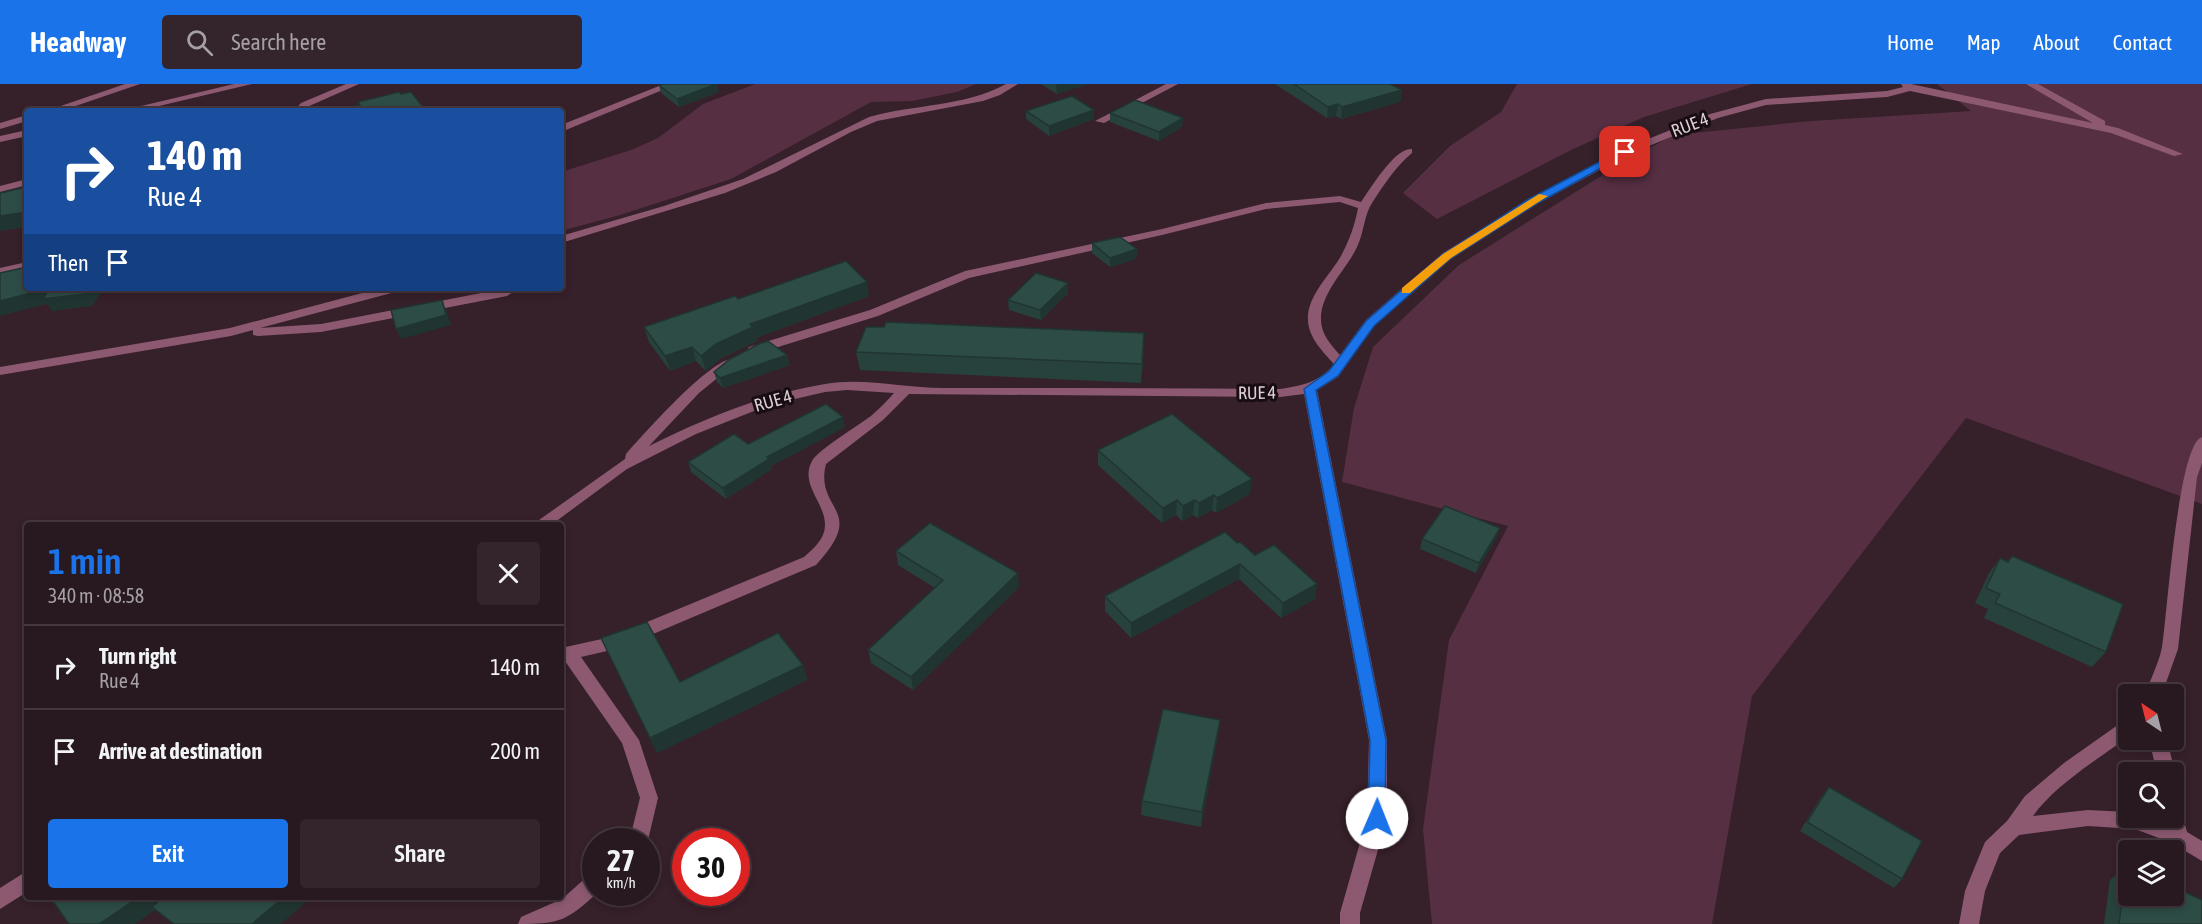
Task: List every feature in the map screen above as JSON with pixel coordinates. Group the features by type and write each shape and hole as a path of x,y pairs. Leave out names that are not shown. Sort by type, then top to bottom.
{"street":[{"path":"60,108 135,84"},
{"path":"139,108 247,84"},
{"path":"302,108 354,84"},
{"path":"564,128 672,84"},
{"path":"999,93 1008,84"},
{"path":"564,239 686,203 745,182 774,170 832,137 869,120 898,112 970,102 999,93 1013,84"},
{"path":"1100,121 1173,84"},
{"path":"2031,84 2114,130 2178,154"},
{"path":"1908,86 2114,130"},
{"name":"RUE 4","path":"544,522 622,466 710,422 774,399 847,386 905,391 1280,393 1310,389 1333,374 1370,323 1447,256 1533,202 1625,152 1714,116 1766,102 1794,98 1887,94 1902,92 1908,86"},
{"path":"0,126 24,119"},
{"path":"0,139 24,134"},
{"path":"1340,363 1319,340 1314,324 1314,310 1351,246 1361,225 1364,206 1398,159 1408,151"},
{"path":"0,189 24,183"},
{"path":"622,466 694,390 726,364 758,348 874,313 965,275 1094,245 1162,232 1266,206 1340,200 1364,206"},
{"path":"0,272 24,267"},
{"path":"0,371 231,332 384,291"},
{"path":"231,332 321,328 507,292"},
{"path":"1310,389 1378,740 1377,818 1350,913 1350,924"},
{"path":"642,828 649,798 630,740 565,654 614,644 810,561 824,549 834,524 831,512 815,480 814,471 819,462 878,417 905,391"},
{"path":"2158,684 2170,650 2190,477 2202,442"},
{"path":"1969,924 1975,891 1992,848 2014,826 2032,802 2071,769 2118,735"},
{"path":"2014,826 2053,821 2114,819 2135,821 2179,837 2202,852"},
{"path":"2177,828 2179,837"},
{"path":"0,900 24,882"},
{"path":"528,924 569,906 582,894"}],"shaded area":[{"path":"755,84 976,84 957,92 912,101 871,102 731,179 620,215 564,230 564,171 631,150 658,138 703,104"},
{"path":"1517,84 1752,84 1644,117 1571,150 1437,219 1403,193 1450,146 1501,112"},
{"path":"1937,84 2202,84 2202,504 1966,418 1752,696 1712,924 1432,924 1423,829 1449,640 1508,526 1342,482 1354,408 1373,347 1459,265 1630,158 1674,135 1811,121 1971,111"}],"building":[{"path":"716,84 677,99 659,85"},
{"path":"1294,84 1390,84 1402,90 1342,107 1338,104 1328,107"},
{"path":"399,92 401,94 411,92 424,108 346,108 360,105 358,102"},
{"path":"1072,96 1094,110 1049,126 1026,111"},
{"path":"1135,100 1183,118 1159,132 1110,113"},
{"path":"24,188 24,212 0,216 0,193"},
{"path":"1120,237 1137,249 1110,258 1092,243"},
{"path":"846,261 867,282 750,324 753,327 716,344 701,356 692,347 665,356 644,327 735,296 738,299"},
{"path":"24,268 24,291 38,291 0,301 0,273"},
{"path":"1036,273 1068,283 1040,310 1008,300"},
{"path":"48,291 86,291 84,294 43,299"},
{"path":"442,300 446,315 396,329 391,310"},
{"path":"886,322 1144,333 1142,364 856,352 866,327 884,327"},
{"path":"768,341 787,355 720,378 714,372 730,359"},
{"path":"826,404 843,417 767,457 769,459 723,488 688,462 734,434 748,444"},
{"path":"1172,414 1252,479 1217,498 1214,495 1199,503 1195,500 1183,506 1177,500 1163,508 1098,450"},
{"path":"1445,506 1500,528 1479,563 1422,539"},
{"path":"930,523 1018,573 911,677 868,650 943,580 896,551"},
{"path":"1225,532 1255,555 1274,545 1317,584 1283,603 1240,564 1131,623 1105,596"},
{"path":"2012,556 2123,604 2106,652 1995,603 2000,594 1986,588 2000,558 2008,562"},
{"path":"647,622 680,682 778,633 803,665 650,738 601,638"},
{"path":"1163,709 1220,720 1202,812 1142,801"},
{"path":"1829,787 1922,841 1902,879 1807,822"},
{"path":"2184,892 2202,900 2202,924 2119,924 2121,906 2184,906"},
{"path":"52,900 135,900 99,924 69,924"},
{"path":"160,900 280,900 252,924 174,924 152,907"}],"slow traffic":[{"path":"1406,291 1447,256 1543,196"}],"route":[{"path":"1377,818 1378,740 1310,389 1333,374 1370,323 1447,256 1533,202 1625,152"}]}
